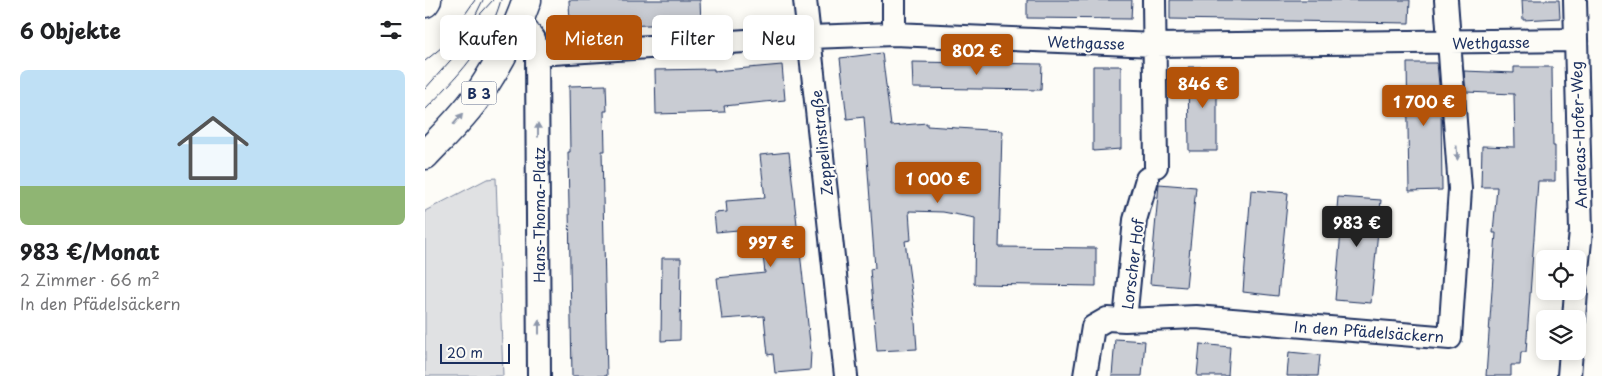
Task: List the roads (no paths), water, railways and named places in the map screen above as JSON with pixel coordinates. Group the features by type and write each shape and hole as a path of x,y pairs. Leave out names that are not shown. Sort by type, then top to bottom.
{"main road":[{"name":"B 3","path":"425,155 456,123 479,94 523,10"}],"street":[{"name":"Zeppelinstraße","path":"805,0 807,15"},
{"path":"894,0 894,34"},
{"name":"Lorscher Hof","path":"1125,320 1135,220 1152,172 1155,45 1154,0"},
{"name":"In den Pfädelsäckern","path":"1085,376 1093,327 1107,318 1125,320 1196,317 1450,338 1460,189 1446,0"},
{"name":"Andreas-Hofer-Weg","path":"1575,0 1581,231 1579,250"},
{"path":"523,10 534,39 537,54"},
{"name":"Wethgasse","path":"814,36 894,34 1155,45 1575,40"},
{"name":"Wethgasse","path":"537,54 743,40"},
{"name":"Hans-Thoma-Platz","path":"537,54 539,376"},
{"name":"Zeppelinstraße","path":"812,60 845,376"},
{"path":"1569,376 1570,360"}],"tram line":[{"path":"465,15 475,0"},
{"path":"425,89 457,53 483,0"},
{"path":"425,61 474,21 493,0"},
{"path":"425,110 460,73 480,46 495,17 501,0"}]}
